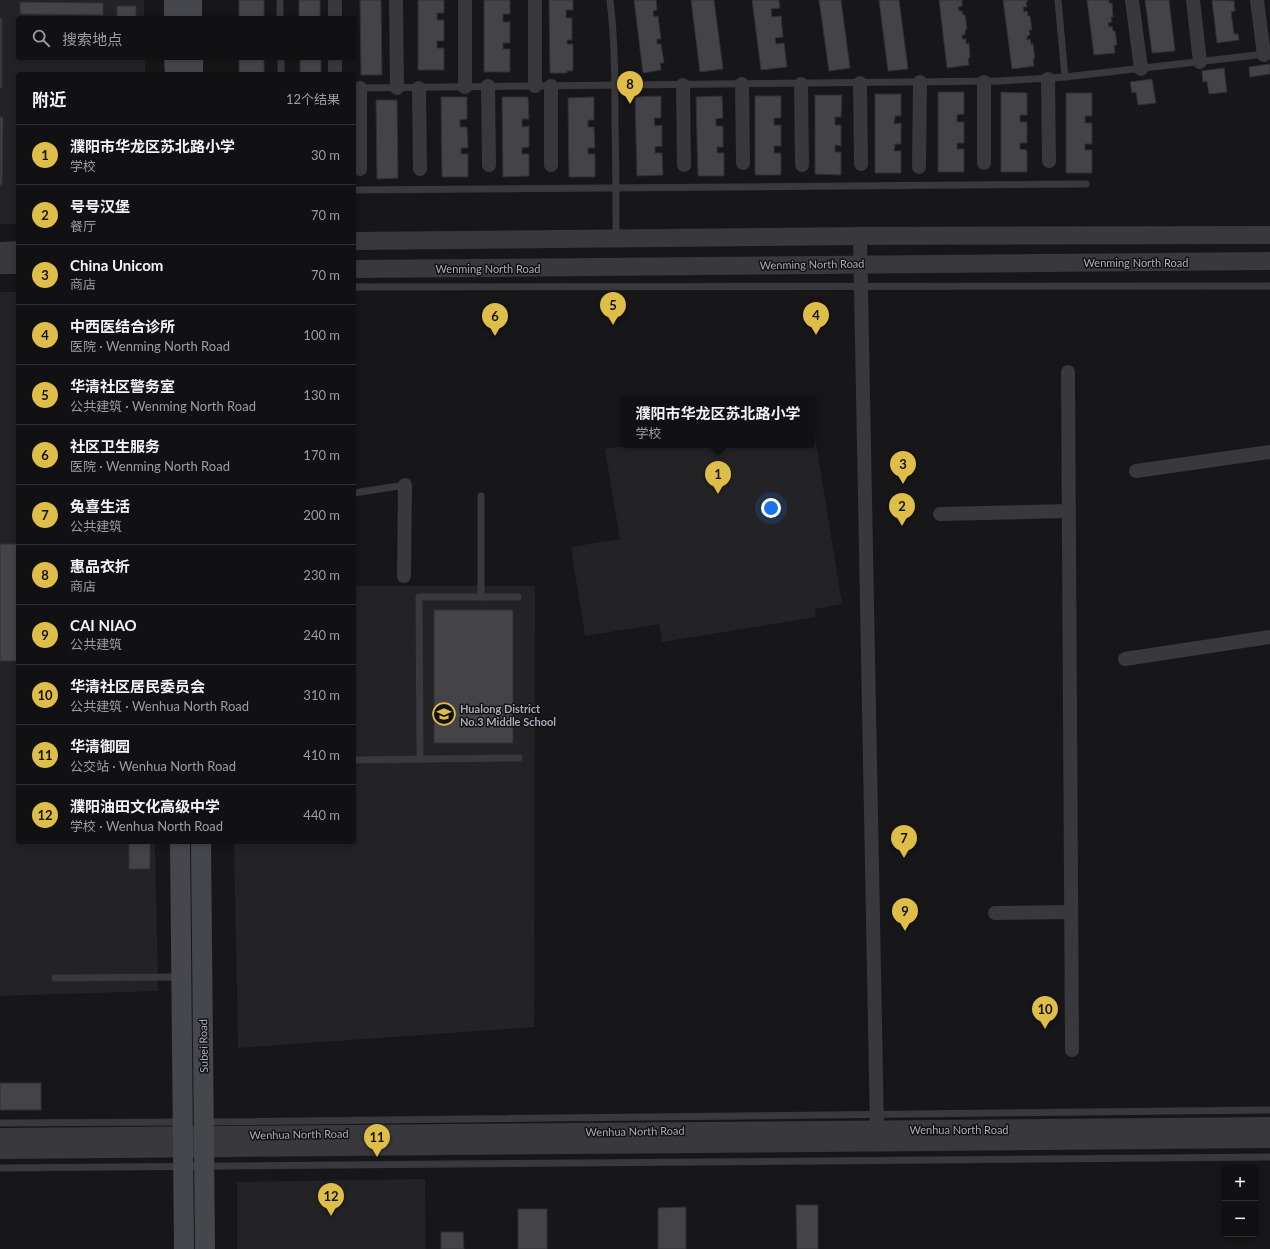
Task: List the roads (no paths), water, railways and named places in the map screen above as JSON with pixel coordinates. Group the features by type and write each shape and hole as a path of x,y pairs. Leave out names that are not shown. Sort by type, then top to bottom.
{"main road":[{"path":"174,0 174,16"},
{"path":"192,0 192,16"},
{"path":"174,60 174,72"},
{"path":"193,60 193,72"},
{"name":"Subei Road","path":"180,844 181,977 193,1138 205,1249"},
{"name":"Subei Road","path":"184,1249 193,1138 201,844"}],"street":[{"path":"335,0 335,16"},
{"path":"396,0 397,88"},
{"path":"465,0 465,87"},
{"path":"535,0 535,86"},
{"path":"1132,0 1141,69"},
{"path":"1193,0 1200,62"},
{"path":"1257,0 1267,54"},
{"path":"335,60 335,72"},
{"path":"1048,79 1049,161"},
{"path":"919,167 920,82"},
{"path":"984,82 984,163"},
{"path":"860,83 861,164"},
{"path":"742,84 743,163"},
{"path":"801,84 802,165"},
{"path":"683,85 684,165"},
{"path":"488,86 489,165"},
{"path":"551,86 551,165"},
{"path":"357,88 360,169"},
{"path":"419,88 420,169"},
{"path":"356,241 860,236 1270,235"},
{"path":"860,236 877,1122"},
{"path":"0,250 16,250"},
{"name":"Wenming North Road","path":"356,268 1270,261"},
{"path":"0,265 16,265"},
{"path":"1068,372 1072,1050"},
{"path":"1136,471 1270,452"},
{"path":"404,576 405,485"},
{"path":"940,514 1068,511"},
{"path":"1125,659 1270,637"},
{"path":"995,913 1071,912"},
{"name":"Wenhua North Road","path":"0,1150 193,1138 877,1122 1270,1126"},
{"name":"Wenhua North Road","path":"0,1137 1270,1139"}],"lane":[{"path":"280,0 280,16"},
{"path":"610,0 615,85 616,239"},
{"path":"1058,0 1065,77"},
{"path":"357,88 984,82 1048,79 1267,54"},
{"path":"281,60 281,72"},
{"path":"356,190 1086,184"},
{"path":"356,287 1270,286"},
{"path":"356,493 405,485"},
{"path":"481,496 481,597"},
{"path":"420,759 419,597 518,597"},
{"path":"356,760 519,758"},
{"path":"54,978 181,977"},
{"path":"877,1122 1270,1110"},
{"path":"0,1123 193,1138 1270,1157"},
{"path":"0,1168 193,1138"}],"place":[{"name":"惠品衣折","path":"630,104"},
{"name":"华清社区警务室","path":"613,325"},
{"name":"中西医结合诊所","path":"816,335"},
{"name":"社区卫生服务","path":"495,336"},
{"name":"China Unicom","path":"903,484"},
{"name":"濮阳市华龙区苏北路小学","path":"718,494"},
{"name":"号号汉堡","path":"902,526"},
{"name":"Hualong District No.3 Middle School","path":"444,714"},
{"name":"兔喜生活","path":"904,858"},
{"name":"CAI NIAO","path":"905,931"},
{"name":"华清社区居民委员会","path":"1045,1029"},
{"name":"华清御园","path":"377,1157"},
{"name":"濮阳油田文化高级中学","path":"331,1216"}]}
